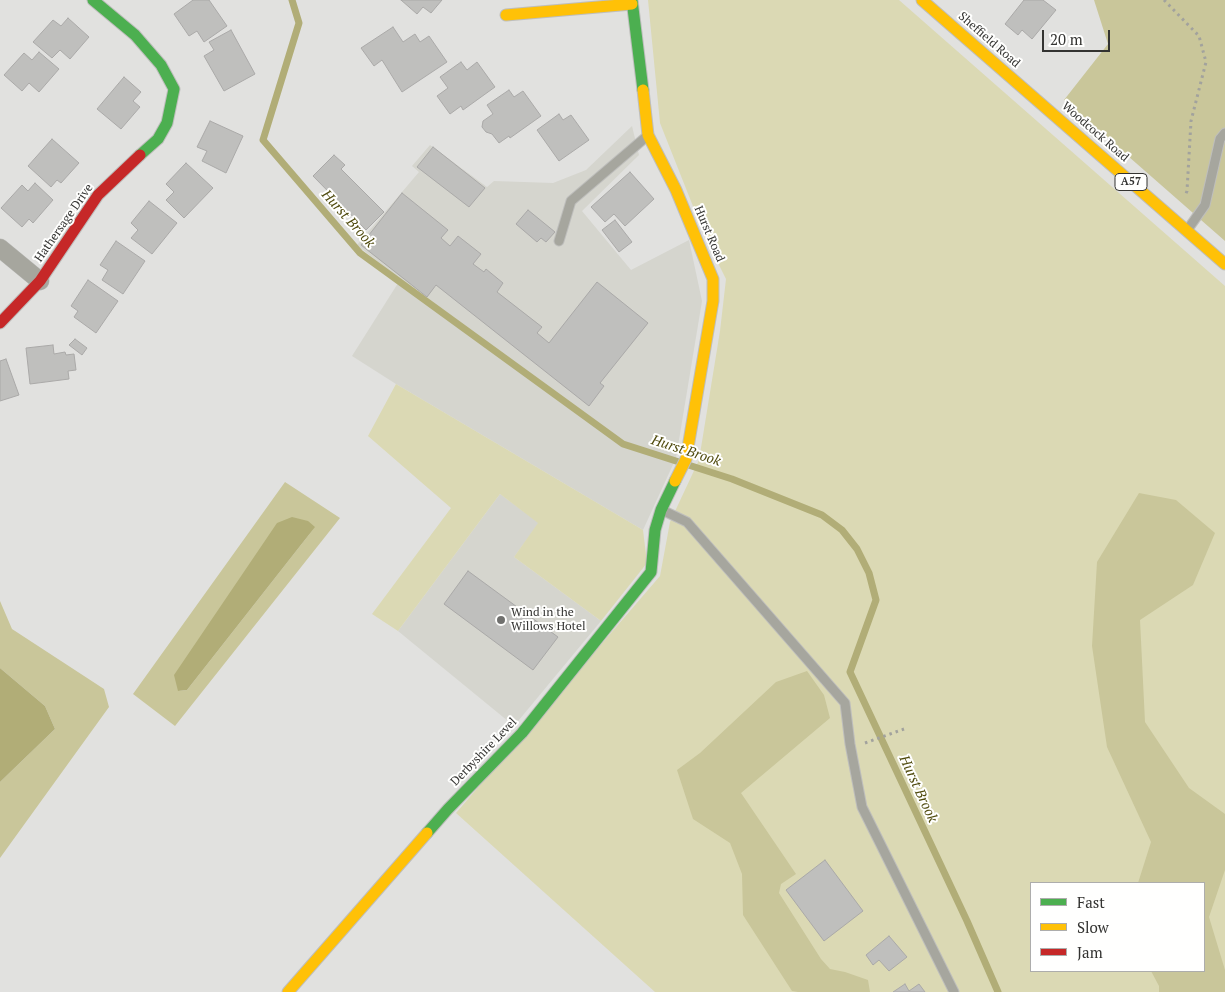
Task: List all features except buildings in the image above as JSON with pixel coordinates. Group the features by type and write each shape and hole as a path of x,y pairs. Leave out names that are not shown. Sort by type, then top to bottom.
{"street":[{"name":"Hathersage Drive","path":"0,323 40,282 98,195 158,139 167,123 174,89 161,65 135,36 93,0"},
{"name":"Sheffield Road","path":"922,0 1037,100"},
{"path":"506,15 632,2"},
{"name":"Hurst Road","path":"632,2 648,135 676,190 713,279 714,301 686,459 661,510"},
{"name":"Woodcock Road","path":"1037,100 1225,264"},
{"path":"0,248 40,282"},
{"name":"Derbyshire Level","path":"288,992 448,809 522,733 651,572 655,530 661,510"}],"lane":[{"path":"1186,231 1205,205 1220,139 1225,133"},
{"path":"559,242 570,201 648,135"},
{"path":"661,510 687,522 845,703 850,744 862,807 954,992"}],"path":[{"path":"1164,0 1199,36 1206,62 1191,120 1187,191"},
{"path":"867,742 904,729"}],"shaded area":[{"path":"648,0 899,0 1225,286 1225,992 655,992 456,813 660,576 670,522 699,460 720,331 726,279 706,239 660,123"},
{"path":"1094,0 1225,0 1225,241 1064,100 1108,44"},
{"path":"632,126 639,155 582,211 631,270 689,240 702,301 676,458 643,530 352,356 400,280 357,245 419,172 412,166 430,145 487,187 494,181 553,183 586,170"},
{"path":"396,384 643,530 647,563 601,621 514,557 538,523 500,494 398,631 372,614 451,508 368,436"},
{"path":"285,482 340,518 175,726 133,694","holes":["315,527 187,690 178,691"]},
{"path":"1139,493 1176,500 1215,533 1193,585 1140,620 1145,722 1189,788 1225,814 1225,870 1209,917 1225,970 1225,992 1159,992 1159,986 1152,972 1205,972 1205,882 1138,882 1151,842 1107,747 1092,646 1097,562"},
{"path":"500,494 539,523 514,557 601,621 514,726 398,631"},
{"path":"292,517 308,521 315,527 187,690 178,691 174,675 277,523"},
{"path":"0,601 12,629 104,689 109,707 0,858 0,782 55,729 45,706 0,668"},
{"path":"0,668 45,706 55,729 0,782"},
{"path":"807,671 824,695 830,718 741,793 796,874 781,884 779,893 821,959 830,969 868,980 870,992 792,991 743,915 742,874 730,843 693,819 677,770 700,753 776,682"}],"waterway":[{"name":"Hurst Brook","path":"292,0 299,23 263,140 360,253 623,444 732,479 822,515 842,530 857,549 869,573 876,600 850,672 967,921 998,992"}],"traffic: fast":[{"path":"93,0 135,35 161,65 174,89 167,123 158,139 140,155"},
{"path":"632,0 643,90"},
{"path":"427,833 522,733 651,572 655,530 661,510 675,481"}],"traffic: slow":[{"path":"922,0 1225,264"},
{"path":"506,15 632,4"},
{"path":"643,90 648,135 676,190 713,279 713,301 686,459 675,481"},
{"path":"288,992 427,833"}],"traffic: jam":[{"path":"0,323 40,281 98,195 140,155"}],"place":[{"name":"Wind in the Willows Hotel","path":"501,620"}]}
